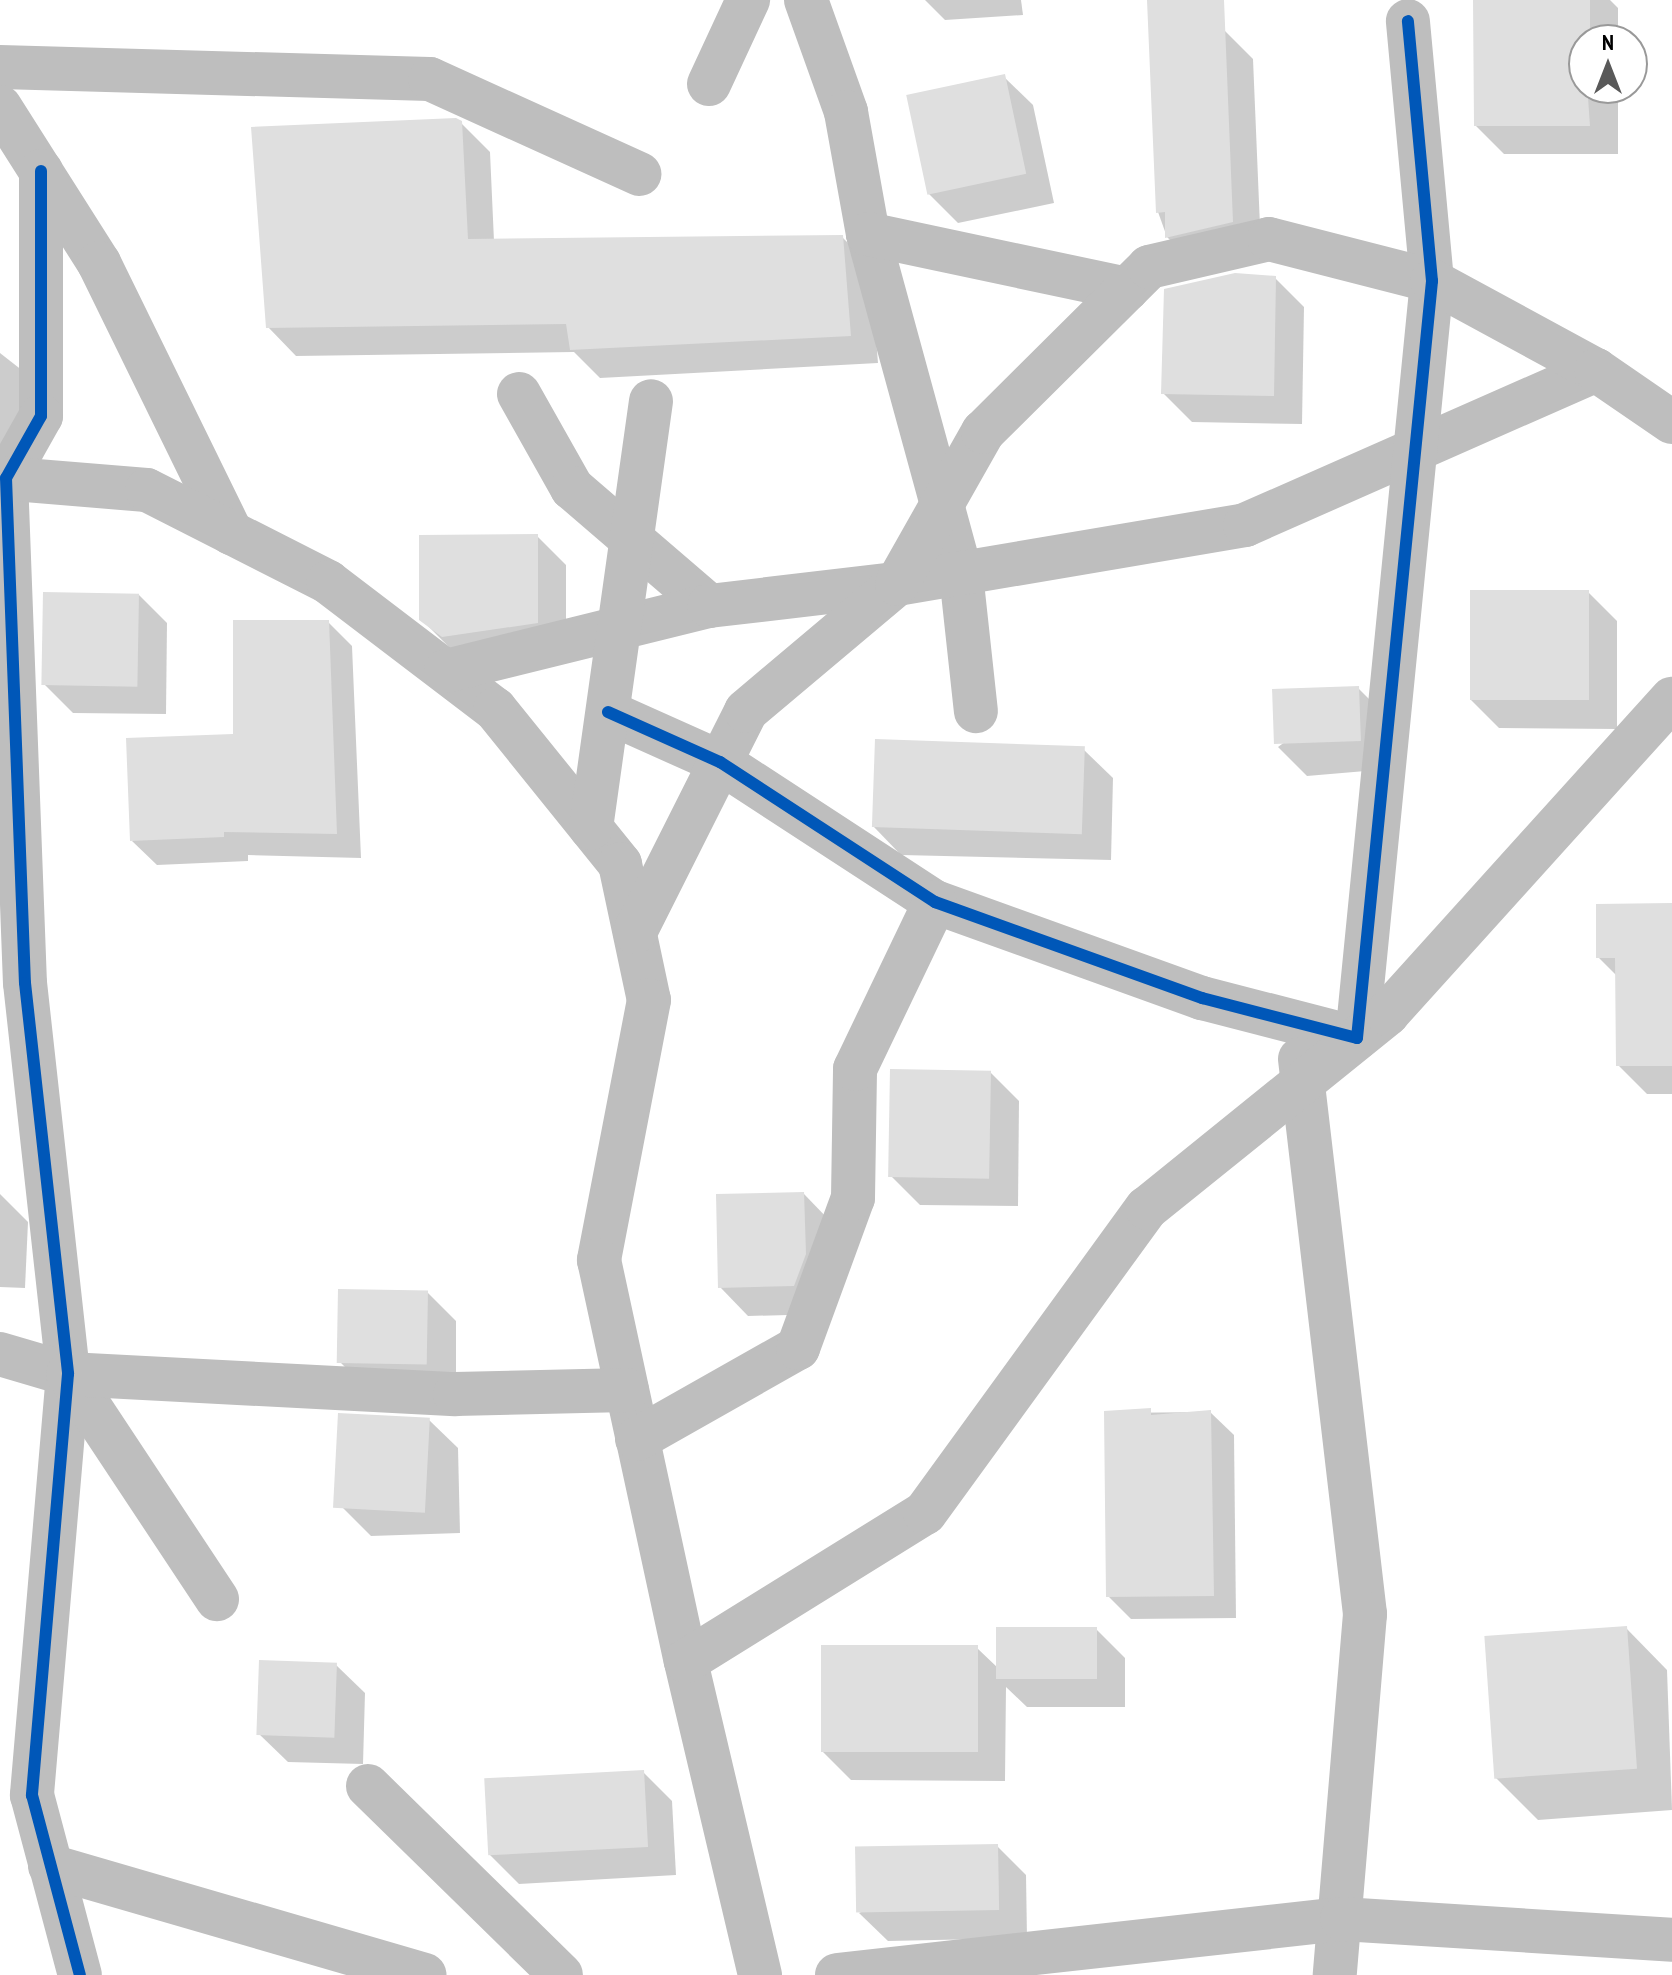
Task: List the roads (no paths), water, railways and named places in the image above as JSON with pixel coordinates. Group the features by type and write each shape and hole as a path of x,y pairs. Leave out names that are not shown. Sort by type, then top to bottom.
{"street":[{"path":"709,84 748,0"},
{"path":"806,0 846,112 868,234 940,509 961,574 976,711"},
{"path":"1357,1038 1420,448 1432,281 1408,21"},
{"path":"0,67 430,79 639,174"},
{"path":"0,107 99,263 231,533"},
{"path":"41,171 41,416 3,478 25,983 68,1374 32,1795 80,1975"},
{"path":"868,234 1127,289"},
{"path":"635,932 746,711 897,584 983,432 1149,267 1269,239 1432,281 1596,370 1672,422"},
{"path":"446,671 709,606 897,584 1245,525 1596,370"},
{"path":"519,394 572,488 709,606"},
{"path":"591,828 651,401"},
{"path":"3,478 147,490 328,582 495,709 620,864 649,1000 599,1260 686,1661 760,1975"},
{"path":"686,1661 925,1513 1147,1208 1387,1014 1672,699"},
{"path":"608,712 720,762 935,902 1202,998 1357,1038"},
{"path":"637,1439 798,1348 853,1198 855,1069 935,902"},
{"path":"1293,1022 1304,1081 1365,1614 1335,1975"},
{"path":"0,1354 68,1374 455,1394 627,1390"},
{"path":"68,1374 217,1599"},
{"path":"368,1786 561,1975"},
{"path":"50,1866 424,1975"},
{"path":"837,1975 926,1970 1342,1919 1672,1940"}]}
